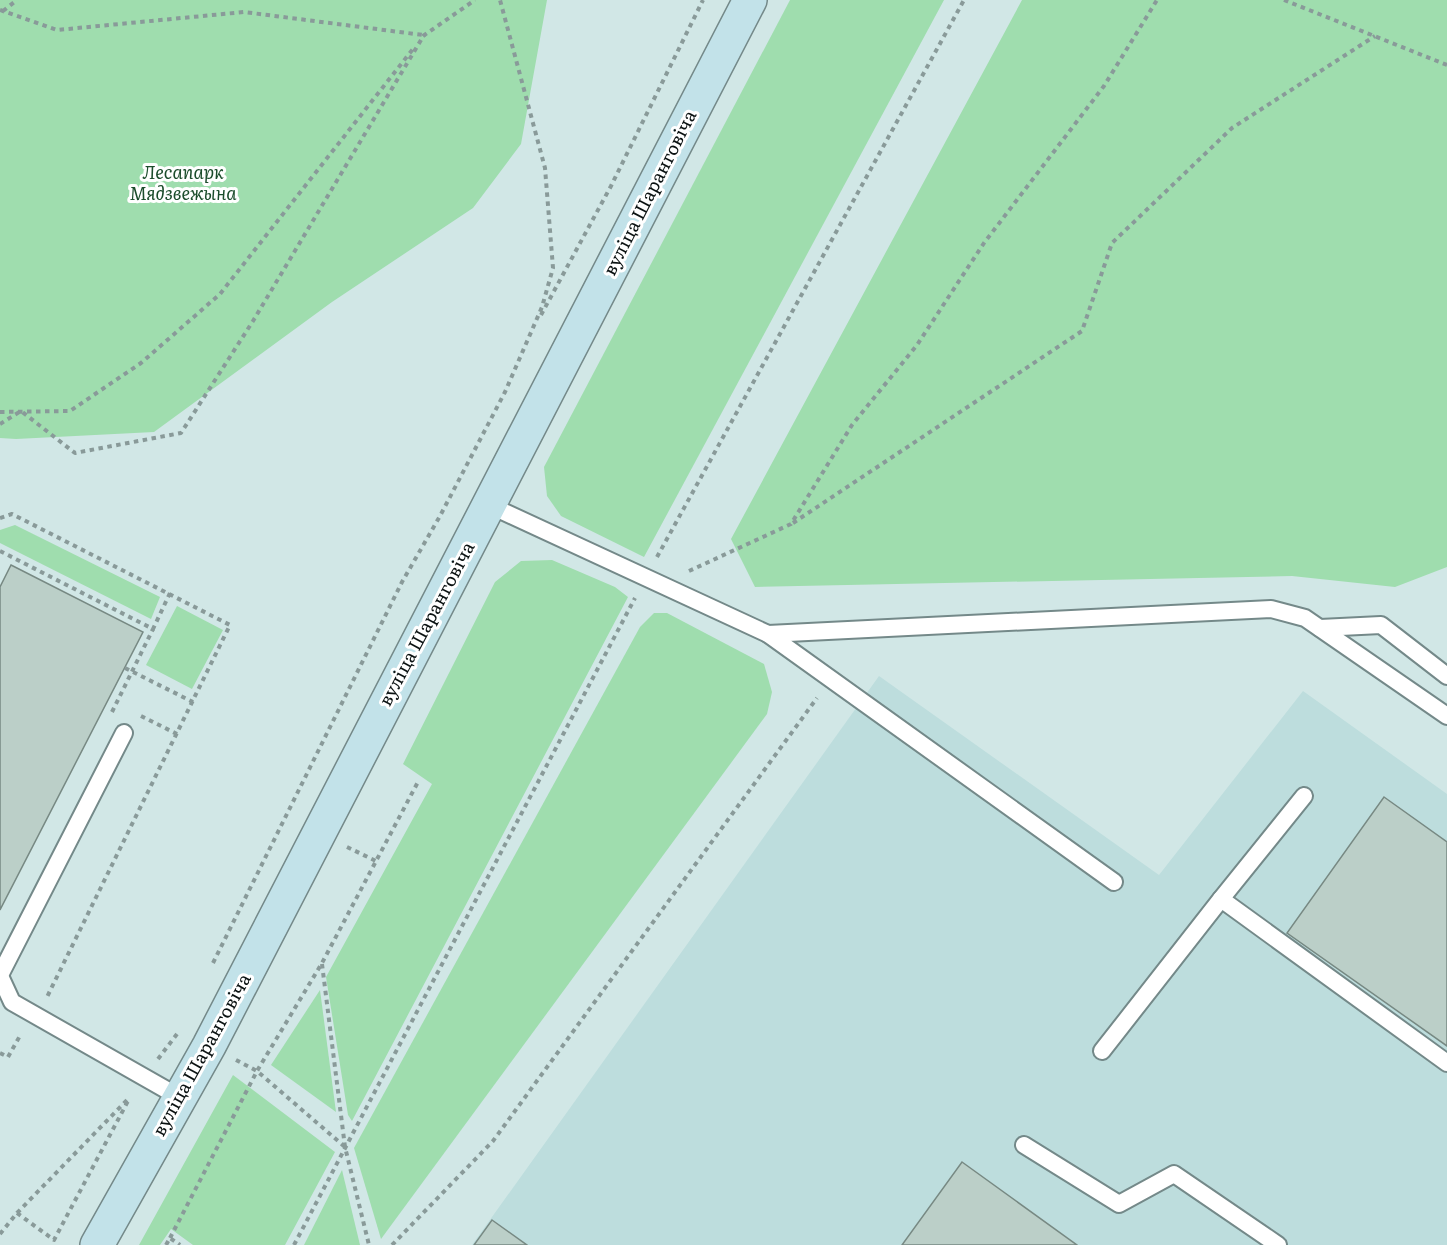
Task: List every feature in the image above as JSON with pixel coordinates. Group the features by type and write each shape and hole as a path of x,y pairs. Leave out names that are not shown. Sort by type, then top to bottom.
{"main road":[{"name":"вуліца Шаранговіча","path":"97,1245 209,1046 750,0"}],"lane":[{"path":"489,505 768,634 1114,882"},
{"path":"768,634 1271,609 1305,618 1320,627 1447,716"},
{"path":"1320,627 1381,625 1447,676"},
{"path":"124,733 0,976 12,1002 179,1097"},
{"path":"1102,1051 1304,796"},
{"path":"1221,899 1447,1064"},
{"path":"1024,1145 1119,1204 1174,1174 1278,1245"}],"path":[{"path":"2,11 17,0"},
{"path":"0,412 70,411 141,363 220,294 424,35 475,0"},
{"path":"500,0 545,168 553,268 532,332"},
{"path":"212,965 397,592 441,516 505,392 532,332 611,186 703,0"},
{"path":"294,1245 345,1147 654,580 964,0"},
{"path":"791,524 852,425 917,345 984,243 1104,86 1157,0"},
{"path":"1284,0 1447,65"},
{"path":"2,11 57,30 244,12 424,35"},
{"path":"21,411 75,453 181,433 253,321 424,35"},
{"path":"654,580 791,524 1082,331 1112,243 1232,128 1375,36"},
{"path":"0,424 21,411"},
{"path":"0,551 153,629 170,593"},
{"path":"124,668 193,702"},
{"path":"392,1245 493,1141 830,680"},
{"path":"116,704 126,709"},
{"path":"136,714 177,734"},
{"path":"166,1245 257,1071 322,963 419,780"},
{"path":"322,963 345,1147 369,1245"},
{"path":"0,1234 130,1097 180,1029"},
{"path":"257,1071 345,1147"},
{"path":"17,1214 54,1240 121,1119"},
{"path":"170,1238 180,1245"}],"shaded area":[{"path":"879,676 1159,875 1303,691 1447,794 1447,1245 472,1245"}],"green space":[{"name":"Лесапарк Мядзвежына","path":"0,0 547,0 521,144 473,208 332,302 154,432 16,439 0,438"},
{"path":"790,0 944,0 644,557 561,516 547,496 544,467"},
{"path":"1022,0 1447,0 1447,567 1395,587 1292,576 755,587 731,539"},
{"path":"15,525 160,597 151,619 0,543 0,530"},
{"path":"552,560 615,587 628,597 352,1121 348,1115 326,977 432,784 403,764 495,582 521,561"},
{"path":"177,606 223,630 192,689 146,665"},
{"path":"654,613 667,613 764,664 772,692 767,714 381,1239 354,1148 640,627"},
{"path":"320,990 336,1112 271,1065"},
{"path":"233,1075 335,1152 285,1245 193,1245 171,1229 160,1245 139,1245"},
{"path":"342,1170 360,1245 304,1245"}],"building":[{"path":"11,565 143,632 0,910 0,587"},
{"path":"1384,797 1447,842 1447,1046 1287,933"},
{"path":"962,1162 1077,1245 902,1245"},
{"path":"492,1220 527,1245 474,1245"}]}
